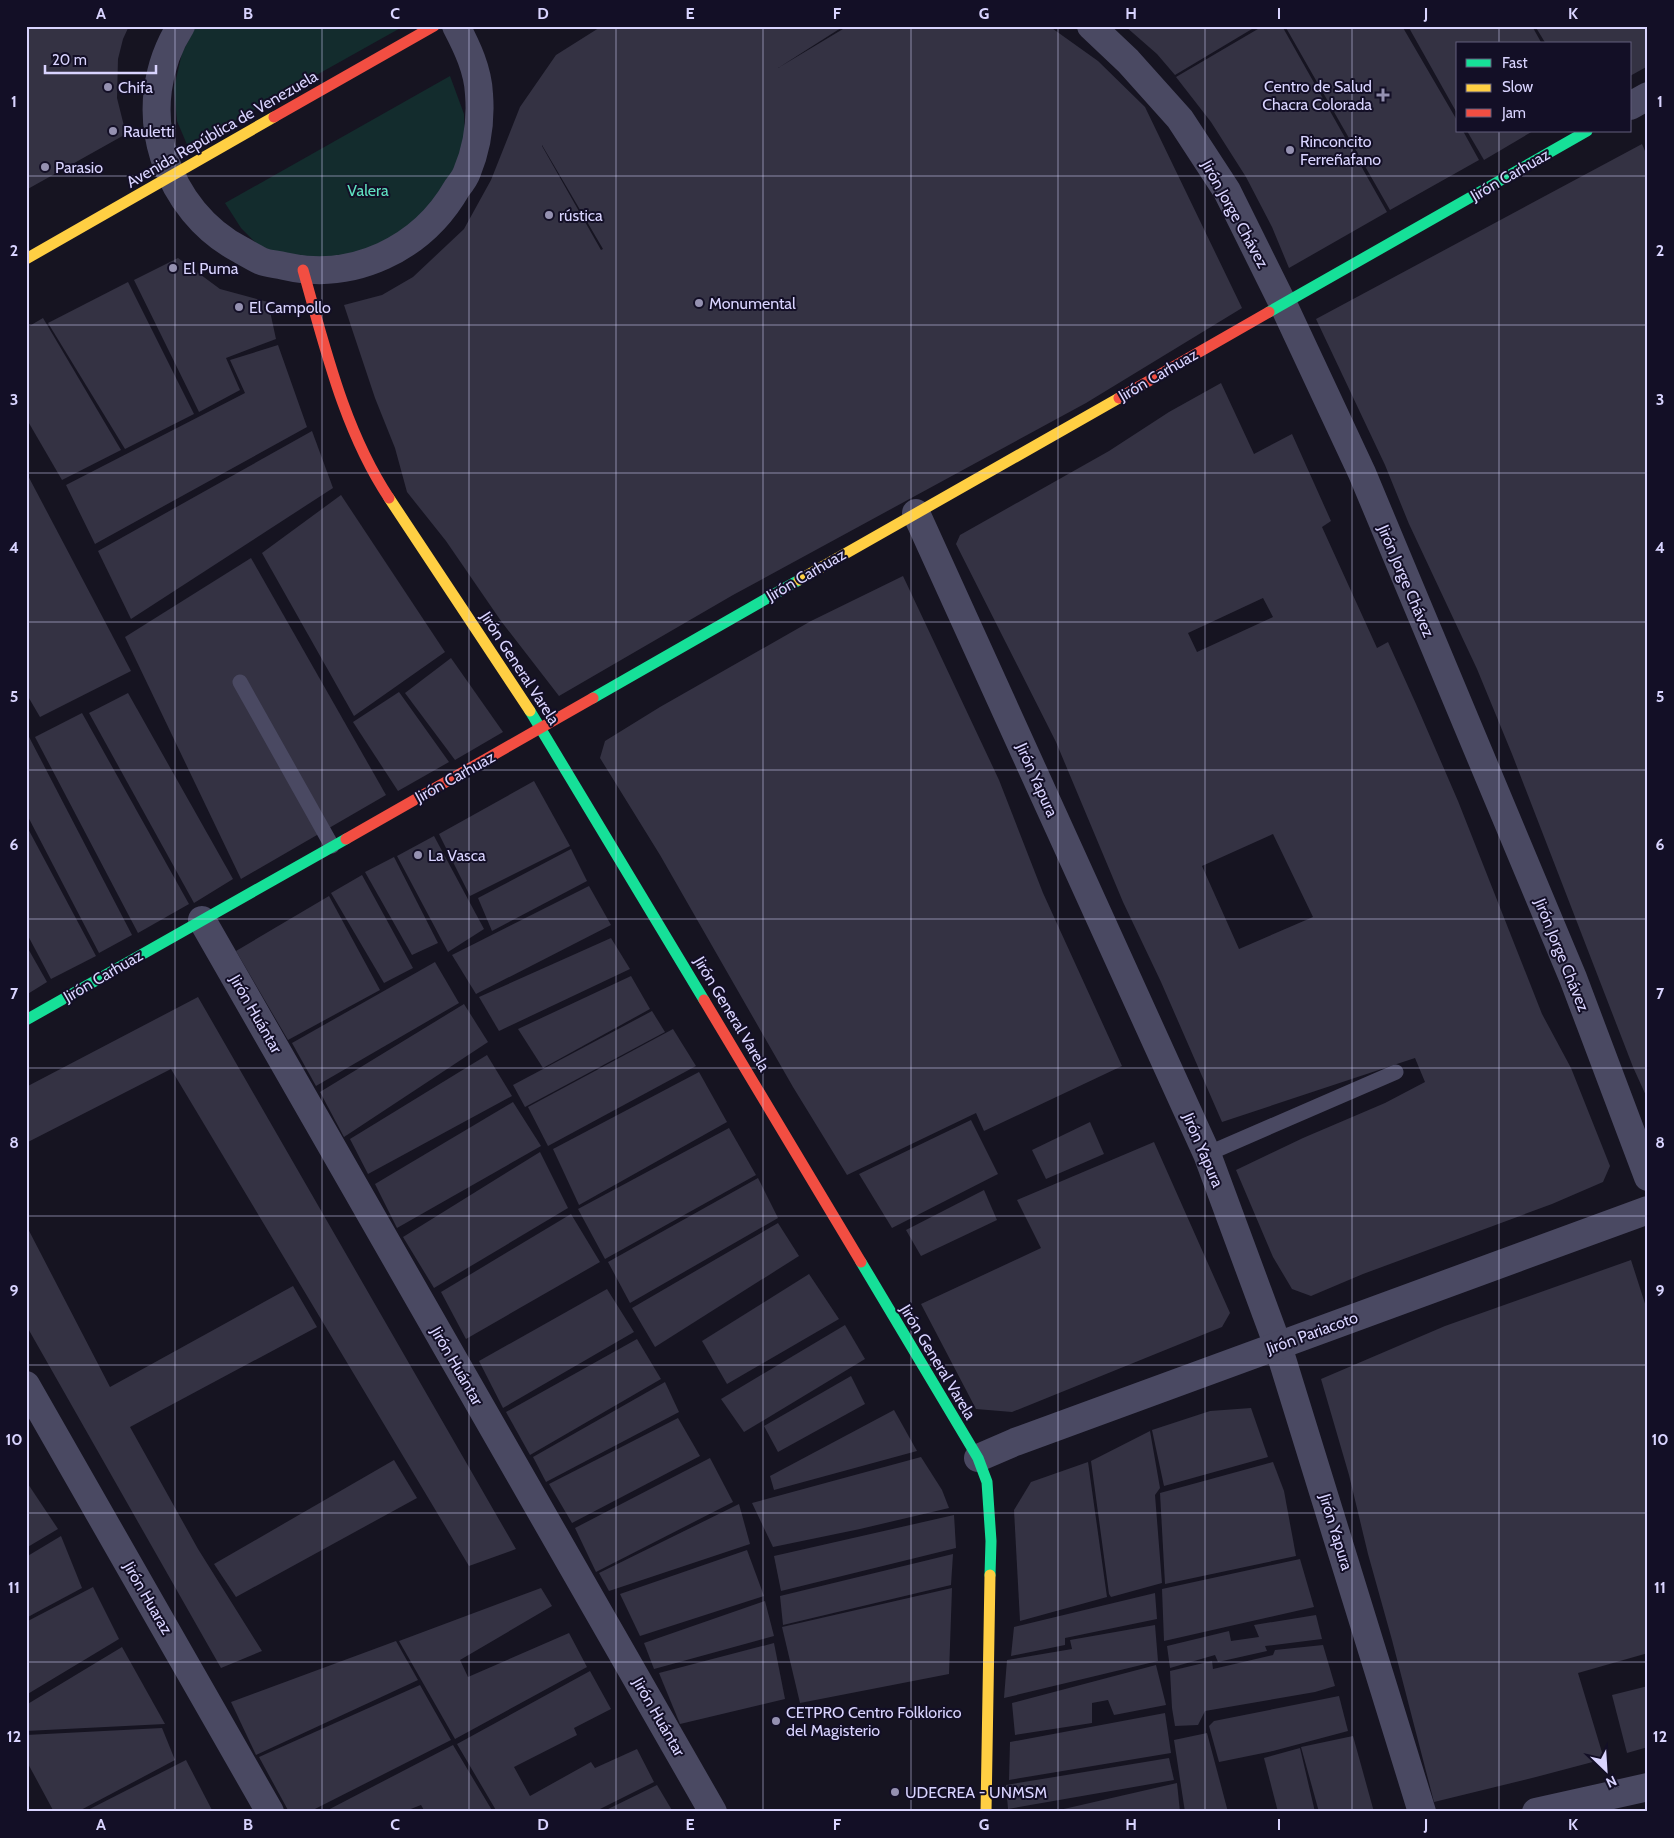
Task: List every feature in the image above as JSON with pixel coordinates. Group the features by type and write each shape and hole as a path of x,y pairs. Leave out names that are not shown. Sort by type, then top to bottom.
{"street":[{"path":"180,26 172,40 160,74 156,109 160,144 170,177 193,213 224,242 262,261 303,270 343,268 383,257 418,236 446,207 467,172 478,133 479,92 470,53 456,26"},
{"name":"Avenida República de Venezuela","path":"26,259 434,26"},
{"name":"Jirón Jorge Chávez","path":"1091,26 1128,61 1180,119 1227,191 1283,304 1362,473 1573,978 1648,1177"},
{"path":"1632,105 1648,96"},
{"name":"Jirón Carhuaz","path":"26,1020 1584,132"},
{"name":"Jirón General Varela","path":"303,270 331,368 354,432 385,492 541,728 978,1458 987,1482 991,1541 986,1812"},
{"name":"Jirón Yapura","path":"916,513 1207,1154 1278,1346 1422,1812"},
{"name":"Jirón Huántar","path":"202,920 713,1812"},
{"name":"Jirón Pariacoto","path":"978,1458 1015,1442 1648,1210"},
{"name":"Jirón Huaraz","path":"26,1385 270,1812"},
{"path":"1536,1812 1648,1787"}],"lane":[{"path":"240,682 332,846"},
{"path":"1207,1154 1396,1072"}],"green space":[{"path":"196,26 404,26 188,147 177,121 174,88 182,53"},
{"name":"Valera","path":"450,76 464,114 465,140 459,171 428,219 348,260 276,254 257,244 241,228 225,203"}],"building":[{"path":"26,26 129,26 123,39 118,59 117,98 126,134 26,190"},
{"path":"602,26 844,26 778,68 848,26 1049,26 1098,61 1145,107 1242,308 1086,403 733,595 559,696 501,621 446,541 407,492 395,448 375,398 344,305 382,295 413,277 464,229 491,180 520,107 556,55","holes":["542,145 603,249 601,250"]},
{"path":"1125,26 1257,26 1175,75 1157,54"},
{"name":"Rinconcito Ferreñafano","path":"1263,26 1282,26 1387,212 1289,268 1272,227 1246,177 1211,122 1176,77"},
{"name":"Centro de Salud Chacra Colorada","path":"1285,26 1402,26 1456,119 1456,132 1464,132 1479,160 1390,210"},
{"path":"1408,26 1532,26 1541,42 1456,42 1456,111"},
{"path":"1535,26 1648,26 1648,66 1632,75 1632,42 1545,42"},
{"path":"1468,132 1531,132 1484,160"},
{"path":"1642,144 1648,158 1648,1100 1633,1067 1512,754 1477,669 1409,524 1385,465 1316,319"},
{"path":"178,258 220,289 268,302 276,339 226,358 240,390 199,412 134,280"},
{"path":"128,282 194,414 125,449 48,323"},
{"path":"43,318 121,450 62,480 26,418 26,328"},
{"path":"278,345 307,427 95,544 66,485 245,393 230,360"},
{"path":"1221,383 1254,454 1292,434 1331,521 1322,527 1377,648 1388,642 1416,704 1458,801 1542,1014 1571,1068 1610,1166 1603,1182 1552,1204 1363,1274 1311,1296 1292,1289 1273,1257 1236,1170 1303,1138 1385,1103 1425,1082 1415,1058 1222,1122 1161,982 1123,902 1056,742 956,544 960,535 1109,451 1169,412","holes":["1263,598 1273,617 1197,652 1188,633","1273,834 1313,917 1239,949 1202,866"]},
{"path":"312,431 333,488 131,619 98,551"},
{"path":"26,472 131,671 40,717 26,693"},
{"path":"341,495 445,652 354,716 262,553"},
{"path":"251,558 386,795 241,879 125,637"},
{"path":"903,576 999,780 1043,893 1122,1066 984,1131 976,1113 847,1175 793,1087 660,855 600,758 605,741 660,707 811,621"},
{"path":"451,658 503,732 455,760 405,693"},
{"path":"399,692 449,762 398,791 353,722"},
{"path":"128,693 233,879 194,903 89,713"},
{"path":"82,713 189,904 138,933 35,737"},
{"path":"28,735 132,935 99,953 26,813 26,736"},
{"path":"534,781 570,846 470,896 439,834"},
{"path":"26,825 96,956 51,979 26,932"},
{"path":"434,836 484,929 448,952 397,856"},
{"path":"571,849 587,881 492,931 478,898"},
{"path":"394,857 438,943 412,955 365,872"},
{"path":"362,875 413,968 384,983 331,893"},
{"path":"589,886 611,925 476,994 452,955"},
{"path":"329,896 380,990 288,1040 236,951"},
{"path":"611,938 630,969 499,1031 479,997"},
{"path":"26,945 47,982 26,995"},
{"path":"435,962 459,1003 316,1086 292,1043"},
{"path":"631,976 650,1009 543,1068 518,1029"},
{"path":"198,997 516,1549 469,1566 171,1069 26,1143 26,1087"},
{"path":"464,1004 488,1042 344,1137 320,1092"},
{"path":"652,1011 665,1032 525,1107 513,1085"},
{"path":"673,1029 696,1066 548,1146 528,1107"},
{"path":"487,1055 512,1096 368,1174 350,1139"},
{"path":"699,1072 727,1122 579,1205 553,1149"},
{"path":"513,1102 541,1146 397,1228 375,1184"},
{"path":"971,1120 998,1174 892,1228 859,1174"},
{"path":"1090,1122 1104,1154 1046,1179 1032,1150"},
{"path":"729,1128 756,1175 605,1259 578,1209"},
{"path":"1154,1142 1230,1313 1222,1327 1012,1412 976,1409 921,1304 1041,1248 1017,1200"},
{"path":"540,1152 568,1208 434,1288 403,1237"},
{"path":"758,1178 778,1218 630,1303 608,1262"},
{"path":"984,1190 997,1220 921,1256 906,1230"},
{"path":"571,1214 600,1262 466,1339 441,1292"},
{"path":"778,1223 799,1256 655,1347 632,1308"},
{"path":"26,1225 110,1387 293,1286 317,1327 130,1427 198,1549 262,1651 221,1668 26,1325"},
{"path":"1631,1260 1648,1313 1648,1653 1578,1673 1604,1759 1434,1802 1349,1475 1321,1379 1445,1326"},
{"path":"809,1274 839,1319 727,1384 702,1341"},
{"path":"607,1289 634,1332 503,1408 479,1361"},
{"path":"845,1325 865,1359 744,1432 721,1399"},
{"path":"637,1339 661,1379 530,1455 506,1412"},
{"path":"851,1376 865,1404 778,1452 764,1426"},
{"path":"665,1382 679,1412 546,1482 533,1457"},
{"path":"1251,1408 1268,1457 1164,1486 1152,1430 1210,1411"},
{"path":"894,1410 917,1451 774,1490 770,1476"},
{"path":"678,1418 700,1456 572,1523 549,1484"},
{"path":"1150,1431 1160,1488 1155,1495 1162,1583 1111,1597 1109,1594 1091,1461"},
{"path":"921,1457 942,1490 949,1508 773,1547 752,1503"},
{"path":"710,1458 733,1502 596,1572 575,1528"},
{"path":"394,1460 417,1498 236,1597 214,1564"},
{"path":"1088,1462 1107,1597 1020,1621 1014,1510 1031,1482"},
{"path":"1273,1462 1284,1491 1296,1556 1165,1584 1160,1493"},
{"path":"26,1481 58,1529 26,1548"},
{"path":"739,1504 750,1544 609,1591 599,1573"},
{"path":"954,1515 956,1548 781,1591 774,1556"},
{"path":"61,1536 82,1588 26,1618 26,1557"},
{"path":"747,1550 764,1596 640,1636 620,1594"},
{"path":"953,1554 951,1585 783,1625 780,1596"},
{"path":"1300,1559 1314,1607 1164,1641 1162,1589"},
{"path":"93,1587 119,1639 26,1695 26,1622"},
{"path":"541,1588 552,1606 460,1660 468,1677 569,1633 587,1667 455,1739 399,1641"},
{"path":"952,1588 949,1674 800,1703 782,1627"},
{"path":"1155,1593 1157,1619 1065,1638 1065,1645 1011,1656 1014,1627"},
{"path":"765,1601 774,1636 654,1669 644,1643"},
{"path":"1316,1615 1322,1639 1265,1646 1267,1651 1218,1662 1215,1655 1170,1668 1167,1646 1229,1631 1231,1641 1259,1637 1254,1625"},
{"path":"1155,1625 1158,1661 1004,1698 1007,1660 1072,1649 1070,1640"},
{"path":"396,1641 418,1680 256,1755 231,1702"},
{"path":"774,1643 785,1699 680,1724 659,1673"},
{"path":"1323,1645 1335,1686 1315,1692 1205,1711 1198,1725 1175,1726 1170,1671 1212,1661 1213,1669 1273,1655 1275,1650"},
{"path":"122,1647 165,1724 26,1731 26,1705"},
{"path":"1156,1665 1166,1705 1114,1715 1108,1700 1092,1703 1092,1723 1015,1735 1012,1703"},
{"path":"590,1671 611,1709 574,1728 577,1735 514,1767 530,1796 591,1762 595,1768 637,1749 654,1782 594,1812 497,1812 457,1744"},
{"path":"420,1685 451,1740 309,1812 289,1812 259,1757"},
{"path":"1648,1686 1648,1747 1627,1753 1612,1695"},
{"path":"1339,1696 1348,1731 1273,1751 1219,1762 1209,1726 1214,1721"},
{"path":"1165,1713 1171,1753 1009,1780 1010,1742"},
{"path":"162,1728 175,1760 77,1812 54,1812 26,1760 26,1735"},
{"path":"1207,1733 1228,1812 1185,1812 1174,1740"},
{"path":"1353,1736 1374,1812 1319,1812 1301,1747"},
{"path":"453,1745 493,1812 425,1812 421,1805 403,1812 324,1812"},
{"path":"1300,1748 1315,1812 1278,1812 1264,1758"},
{"path":"1169,1758 1174,1780 1008,1809 1006,1785"},
{"path":"186,1760 213,1812 84,1812"},
{"path":"1177,1783 1180,1812 1055,1812 1055,1811"},
{"path":"657,1785 673,1812 602,1812"}],"traffic: fast":[{"path":"1269,312 1585,132"},
{"path":"593,698 799,580"},
{"path":"530,711 704,1000"},
{"path":"26,1020 346,839"},
{"path":"861,1262 978,1458 987,1482 991,1541 990,1575"}],"traffic: slow":[{"path":"26,259 274,117"},
{"path":"799,580 1119,398"},
{"path":"389,498 530,711"},
{"path":"986,1812 990,1575"}],"traffic: jam":[{"path":"274,117 434,26"},
{"path":"303,270 337,387 360,445 373,472 389,498"},
{"path":"1119,398 1269,312"},
{"path":"346,839 593,698"},
{"path":"704,1000 861,1262"}],"place":[{"name":"Chifa","path":"108,87"},
{"name":"Centro de Salud Chacra Colorada","path":"1383,95"},
{"name":"Rauletti","path":"113,131"},
{"name":"Rinconcito Ferreñafano","path":"1290,150"},
{"name":"Parasio","path":"45,167"},
{"name":"rústica","path":"549,215"},
{"name":"El Puma","path":"173,268"},
{"name":"Monumental","path":"699,303"},
{"name":"El Campollo","path":"239,307"},
{"name":"La Vasca","path":"418,855"},
{"name":"CETPRO Centro Folklorico del Magisterio","path":"776,1721"},
{"name":"UDECREA - UNMSM","path":"895,1792"}]}
